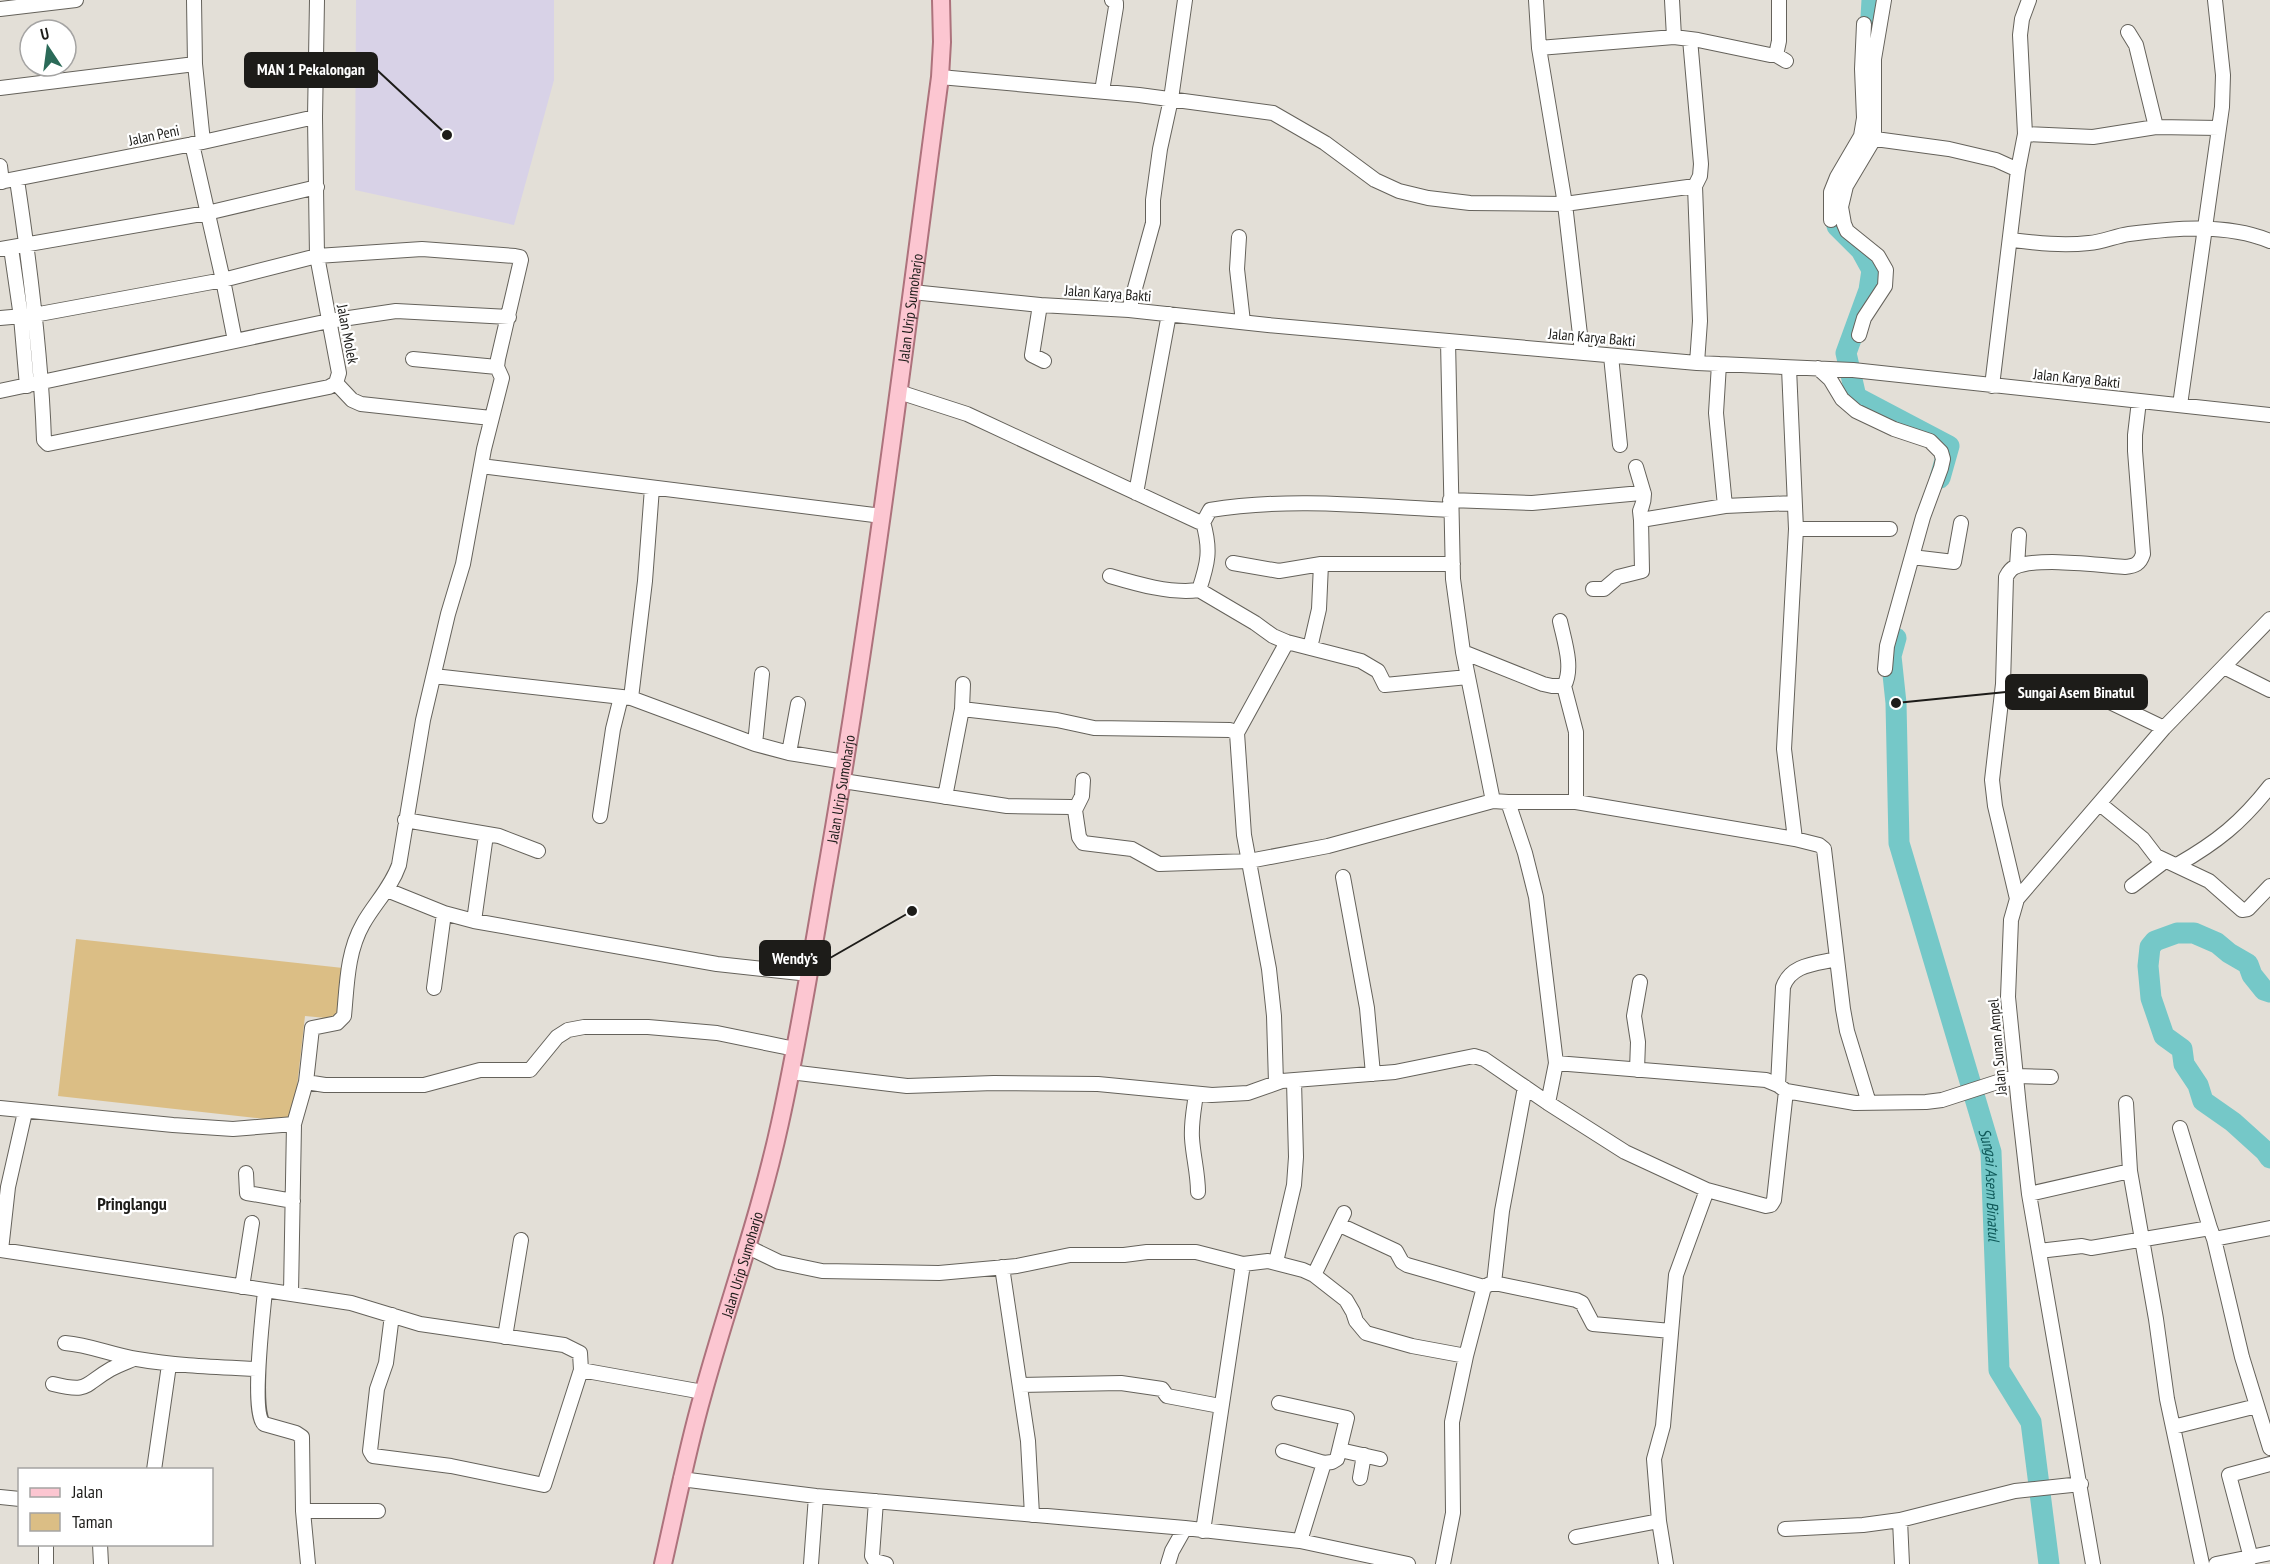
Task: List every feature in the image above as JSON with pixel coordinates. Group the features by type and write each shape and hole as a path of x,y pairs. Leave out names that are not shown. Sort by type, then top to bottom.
{"main road":[{"name":"Jalan Urip Sumoharjo","path":"663,1564 703,1392 764,1192 809,974 843,781 899,392 940,77 941,0"}],"street":[{"path":"0,9 76,0"},
{"path":"194,0 197,143 207,213 235,341"},
{"name":"Jalan Molek","path":"42,382 44,440 48,444 329,387 339,387 339,373 317,256 318,187 315,117 317,0"},
{"path":"1102,92 1116,7 1116,3 1112,0"},
{"path":"1129,310 1153,224 1153,200 1160,149 1171,99 1185,0"},
{"path":"1536,0 1539,48 1565,204 1582,352"},
{"path":"1672,0 1674,38"},
{"path":"1539,48 1674,38 1690,39 1781,58 1779,0"},
{"path":"1831,220 1837,193 1868,138 1874,59 1884,0"},
{"path":"1992,386 2018,170 2025,134 2020,35 2022,19 2029,0"},
{"path":"2180,405 2219,128 2223,75 2216,0"},
{"path":"1864,24 1864,118 1868,138"},
{"path":"2128,32 2133,36 2136,45 2156,127"},
{"path":"1690,39 1701,150 1700,176 1695,186 1700,321 1697,363"},
{"path":"0,88 195,64"},
{"path":"940,77 1171,99 1273,113 1325,144 1375,180 1399,191 1428,198 1470,203 1565,204 1695,186"},
{"name":"Jalan Peni","path":"1,182 315,117"},
{"path":"2025,134 2093,137 2156,127 2219,128"},
{"path":"1868,138 1949,149 1995,160 2018,170"},
{"path":"0,166 1,182"},
{"path":"17,180 27,246 27,386"},
{"path":"42,382 28,316 5,249 207,213 318,187"},
{"path":"1837,193 1847,231 1878,256 1886,270 1885,286 1864,318 1859,335"},
{"path":"2011,240 2054,245 2088,243 2129,234 2205,228 2244,233 2270,241"},
{"path":"1239,237 1237,269 1243,322"},
{"path":"0,318 28,316 223,280 317,256 422,249 519,257 521,265 497,367 502,378 491,418 463,564 423,720 399,865 387,890 362,926 351,953 344,1016 338,1023 312,1028 306,1082 294,1124 291,1293"},
{"name":"Jalan Karya Bakti","path":"912,292 1040,305 1129,310 1611,356 1697,363 1853,370 2270,415"},
{"path":"1040,305 1032,355 1044,361"},
{"path":"0,392 328,321 396,311 509,317"},
{"path":"1136,493 1169,314"},
{"path":"1448,341 1452,564 1463,652 1493,801"},
{"path":"1611,356 1620,445"},
{"path":"413,359 497,367"},
{"path":"1719,364 1716,394 1717,429 1725,506"},
{"path":"1790,368 1796,529 1784,749 1795,839"},
{"path":"1818,368 1830,379 1842,399 1856,411 1894,429 1930,441 1941,452 1943,459 1887,646 1885,669"},
{"path":"339,387 352,400 360,404 491,418"},
{"path":"899,392 967,414 1203,522"},
{"path":"2017,899 1995,806 1992,780 2003,684 2004,585 2010,570 2017,566 2051,563 2126,567 2134,566 2140,561 2143,554 2135,435 2139,401"},
{"path":"481,466 882,516"},
{"path":"1593,589 1604,590 1618,577 1642,571 1640,512 1644,505 1644,494 1636,467"},
{"path":"600,816 613,729 626,697 645,581 652,488"},
{"path":"1199,591 1209,552 1203,522 1210,510 1278,504 1532,503 1644,494"},
{"path":"1641,520 1725,506 1794,503"},
{"path":"1913,558 1954,562 1961,523"},
{"path":"1796,529 1890,530"},
{"path":"2017,566 2019,535"},
{"path":"1233,563 1279,572 1321,564 1452,564"},
{"path":"1310,648 1319,609 1321,564"},
{"path":"1110,576 1138,584 1189,592 1199,591 1255,622 1273,636 1287,642 1361,661 1378,670 1385,685 1468,677"},
{"name":"Jalan Sunan Ampel","path":"2093,1564 2081,1484 2029,1194 2008,998 2011,920 2017,899 2164,728 2270,619"},
{"path":"1560,621 1567,654 1568,678 1564,686 1576,732 1576,802"},
{"path":"1276,1083 1274,1016 1269,969 1244,835 1237,734 1287,642"},
{"path":"1463,652 1544,684 1564,686"},
{"path":"2223,667 2270,690"},
{"path":"755,744 762,674"},
{"path":"434,676 626,697 755,744 789,753 845,762"},
{"path":"945,797 962,710 963,684"},
{"path":"2003,684 2088,691 2164,728"},
{"path":"789,753 798,704"},
{"path":"962,710 1057,720 1094,728 1230,730 1237,734"},
{"path":"1083,780 1082,796 1075,810 1079,837 1083,843 1132,849 1159,864 1249,861 1328,846 1493,801 1576,802 1819,845 1824,849 1847,1031 1869,1103"},
{"path":"843,781 1007,806 1061,807 1075,810"},
{"path":"2132,886 2171,863 2209,846 2227,833 2270,786"},
{"path":"1508,802 1525,853 1536,897 1556,1063 1548,1103"},
{"path":"2100,804 2143,839 2156,856 2210,881 2242,910 2248,909 2270,886"},
{"path":"405,820 499,836 538,851"},
{"path":"474,921 486,835"},
{"path":"1343,877 1365,999 1373,1074"},
{"path":"387,890 444,913 474,921 706,963 809,974"},
{"path":"434,987 444,913"},
{"path":"790,1072 908,1086 994,1083 1098,1084 1196,1094 1248,1093 1276,1083 1395,1072 1474,1056 1484,1059 1624,1152 1707,1190 1766,1206 1771,1205 1774,1200 1782,1088 1783,987 1785,980 1795,969 1838,959"},
{"path":"1637,1070 1638,1042 1634,1016 1640,982"},
{"path":"306,1082 325,1085 424,1085 439,1083 480,1070 530,1070 557,1037 568,1030 584,1027 648,1027 717,1033 795,1049"},
{"path":"1556,1063 1766,1080 1782,1088 1848,1103 1942,1100 2016,1076 2051,1077"},
{"path":"1276,1262 1294,1185 1296,1157 1294,1081"},
{"path":"1443,1564 1453,1513 1452,1422 1466,1356 1489,1285 1525,1088"},
{"path":"1196,1094 1191,1124 1198,1192"},
{"path":"2126,1103 2130,1171 2144,1240 2173,1427 2202,1564"},
{"path":"0,1108 233,1129 294,1124"},
{"path":"0,1259 4,1186 25,1112"},
{"path":"2180,1128 2212,1234 2242,1357 2263,1412 2270,1448"},
{"path":"2029,1194 2130,1171"},
{"path":"246,1173 247,1193 293,1201"},
{"path":"1666,1564 1659,1521 1654,1459 1663,1426 1676,1275 1707,1190"},
{"path":"1314,1275 1342,1219 1396,1251 1402,1262 1407,1265 1489,1285 1576,1300 1582,1303 1593,1324 1671,1330"},
{"path":"243,1287 252,1223"},
{"path":"2039,1251 2082,1246 2091,1248 2144,1240 2270,1228"},
{"path":"505,1337 521,1240"},
{"path":"748,1247 779,1262 822,1271 939,1273 1002,1267 1070,1255 1124,1255 1148,1252 1196,1252 1243,1264 1276,1262 1314,1275 1346,1300 1356,1321 1366,1333 1412,1346 1466,1356"},
{"path":"0,1250 351,1303 392,1315 420,1324 573,1348 580,1353 581,1370 544,1485 451,1466 373,1456 370,1451 377,1389 386,1362 392,1315"},
{"path":"1203,1531 1243,1264"},
{"path":"1002,1267 1028,1441 1032,1515"},
{"path":"265,1291 258,1369 261,1421 302,1437 303,1511 308,1564"},
{"path":"64,1343 85,1345 112,1354 169,1365 258,1369"},
{"path":"53,1383 67,1387 87,1386 112,1368 134,1359"},
{"path":"154,1468 169,1365"},
{"path":"581,1370 703,1392"},
{"path":"1020,1385 1121,1383 1162,1389 1167,1396 1221,1406"},
{"path":"1279,1403 1347,1418 1337,1459 1332,1462 1324,1463 1282,1451"},
{"path":"2173,1427 2263,1412"},
{"path":"1340,1450 1380,1459"},
{"path":"1360,1478 1364,1455"},
{"path":"1300,1541 1324,1463"},
{"path":"2247,1560 2229,1475 2270,1464"},
{"path":"681,1479 816,1496 1185,1528 1300,1541 1408,1564"},
{"path":"1785,1529 1863,1525 1900,1520 2030,1489 2081,1484"},
{"path":"811,1564 816,1496"},
{"path":"0,1497 18,1499"},
{"path":"876,1501 872,1556 875,1561 886,1564"},
{"path":"303,1511 378,1511"},
{"path":"1900,1520 1902,1564"},
{"path":"1576,1537 1659,1521"},
{"path":"1168,1564 1172,1551 1185,1528"},
{"path":"46,1546 46,1564"},
{"path":"100,1546 101,1564"},
{"path":"2216,1564 2247,1560 2270,1553"}],"shaded area":[{"path":"356,0 554,0 554,80 514,225 355,190"}],"green space":[{"path":"76,939 343,968 337,1019 305,1016 293,1122 58,1096"}],"waterway":[{"name":"Sungai Asem Binatul","path":"1869,52 1872,0"},
{"name":"Sungai Asem Binatul","path":"1836,195 1834,209 1837,226 1861,250 1872,270 1869,290 1846,353 1856,397 1949,446 1940,478"},
{"name":"Sungai Asem Binatul","path":"1896,638 1891,656 1896,703 1899,843 1991,1152 1999,1370 2031,1422 2049,1564"},
{"path":"2270,992 2264,990 2252,975 2248,964 2217,943 2194,933 2177,933 2155,941 2150,947 2148,966 2151,998 2164,1036 2182,1049 2184,1064 2198,1085 2203,1101 2233,1122 2270,1158"}],"place":[{"name":"MAN 1 Pekalongan","path":"447,135"},
{"name":"Sungai Asem Binatul","path":"1896,703"},
{"name":"Wendy’s","path":"912,911"}],"district":[{"name":"Pringlangu","path":"132,1203"}]}
